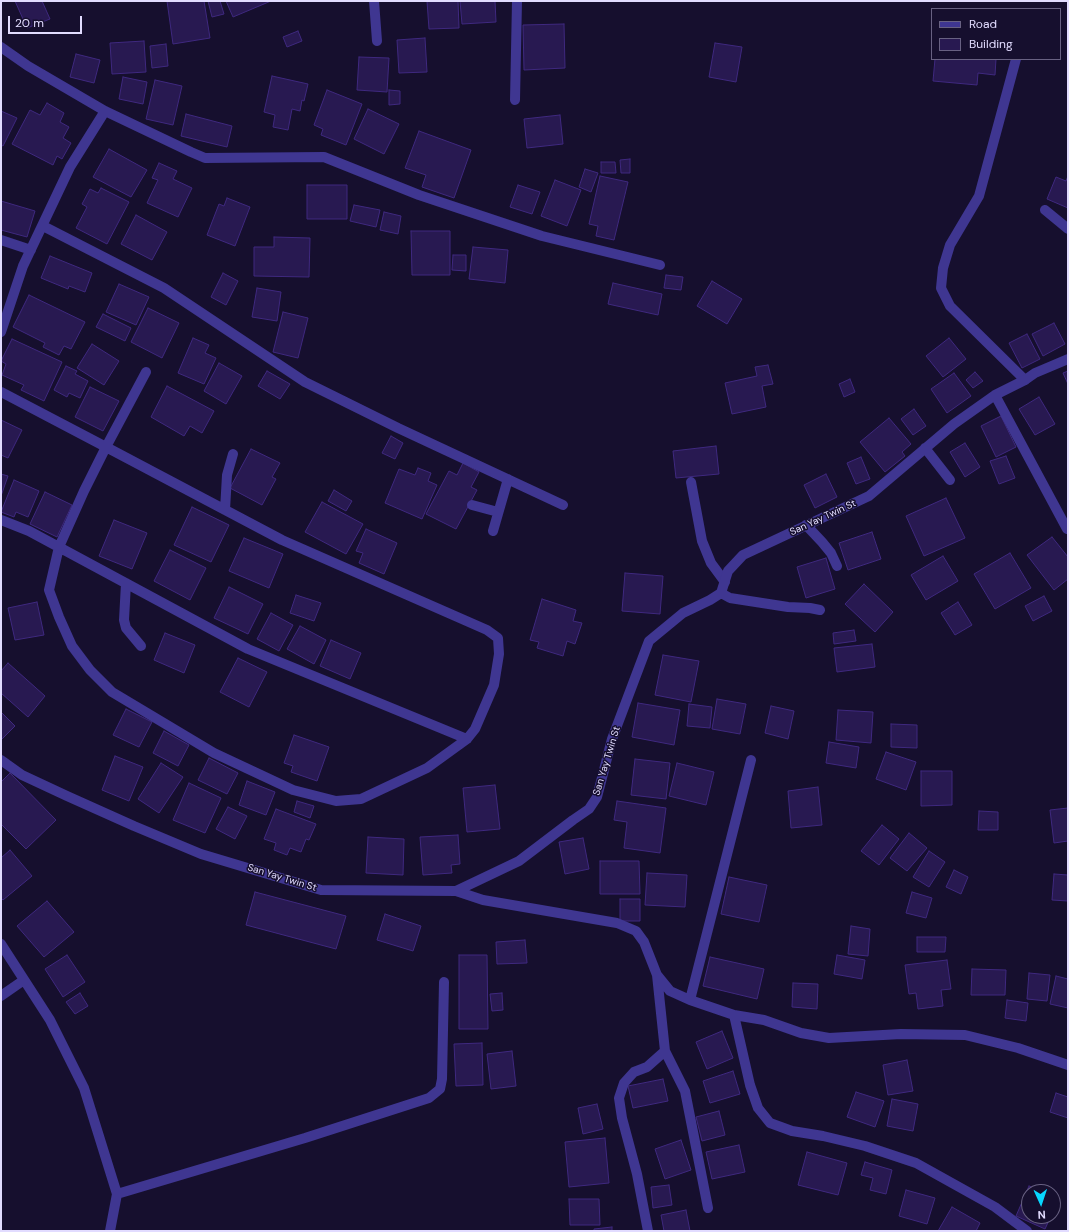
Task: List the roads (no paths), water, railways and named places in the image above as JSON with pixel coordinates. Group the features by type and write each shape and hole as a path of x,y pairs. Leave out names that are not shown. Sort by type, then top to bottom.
{"street":[{"path":"374,1 376,41"},
{"path":"515,100 517,1"},
{"path":"1,47 28,66 105,111 206,158 324,158 419,195 542,236 660,265"},
{"path":"1016,60 979,196 950,245 943,268 941,288 950,306 1025,380"},
{"path":"1,332 23,266 70,167 105,111"},
{"path":"1045,210 1068,229"},
{"path":"43,226 164,288 305,382 398,428 563,505"},
{"path":"1,240 31,250"},
{"name":"San Yay Twin St","path":"1,760 22,775 134,826 194,851 322,890 456,891 520,861 589,809 597,797 612,739 649,641 683,613 721,593 728,571 743,555 869,496 954,424 995,395 1025,380 1035,373 1068,359"},
{"path":"1,392 106,447 226,510 282,540 466,620 487,630 498,638 499,654 494,685 475,729 467,739 426,768 361,799 336,801 293,790 214,753 112,692 90,670 72,646 49,590 59,547 84,491 106,447 146,372"},
{"path":"995,395 1067,529"},
{"path":"925,448 950,480"},
{"path":"226,510 227,475 233,454"},
{"path":"493,531 508,479"},
{"path":"691,482 702,541 711,563 725,582"},
{"path":"472,505 498,512"},
{"path":"1,520 29,531 248,649 467,739"},
{"path":"806,525 831,554 837,566"},
{"path":"126,583 124,620 126,628 141,646"},
{"path":"721,593 730,598 788,607 820,610"},
{"path":"690,1000 751,760"},
{"path":"456,891 483,900 617,923 636,932 644,942 657,975 665,1051 685,1091 708,1208"},
{"path":"1,944 50,1020 84,1088 117,1194 110,1231"},
{"path":"657,975 670,991 690,1000 734,1015 764,1020 801,1033 829,1038 901,1034 965,1035 1018,1048 1068,1065"},
{"path":"1,996 24,980"},
{"path":"117,1194 297,1141 429,1098 440,1089 442,1078 444,982"},
{"path":"734,1015 750,1085 758,1108 770,1123 792,1131 823,1136 865,1146 916,1163 995,1207 1027,1231"},
{"path":"648,1231 637,1174 622,1118 619,1098 624,1083 634,1072 648,1067 665,1051"}]}
